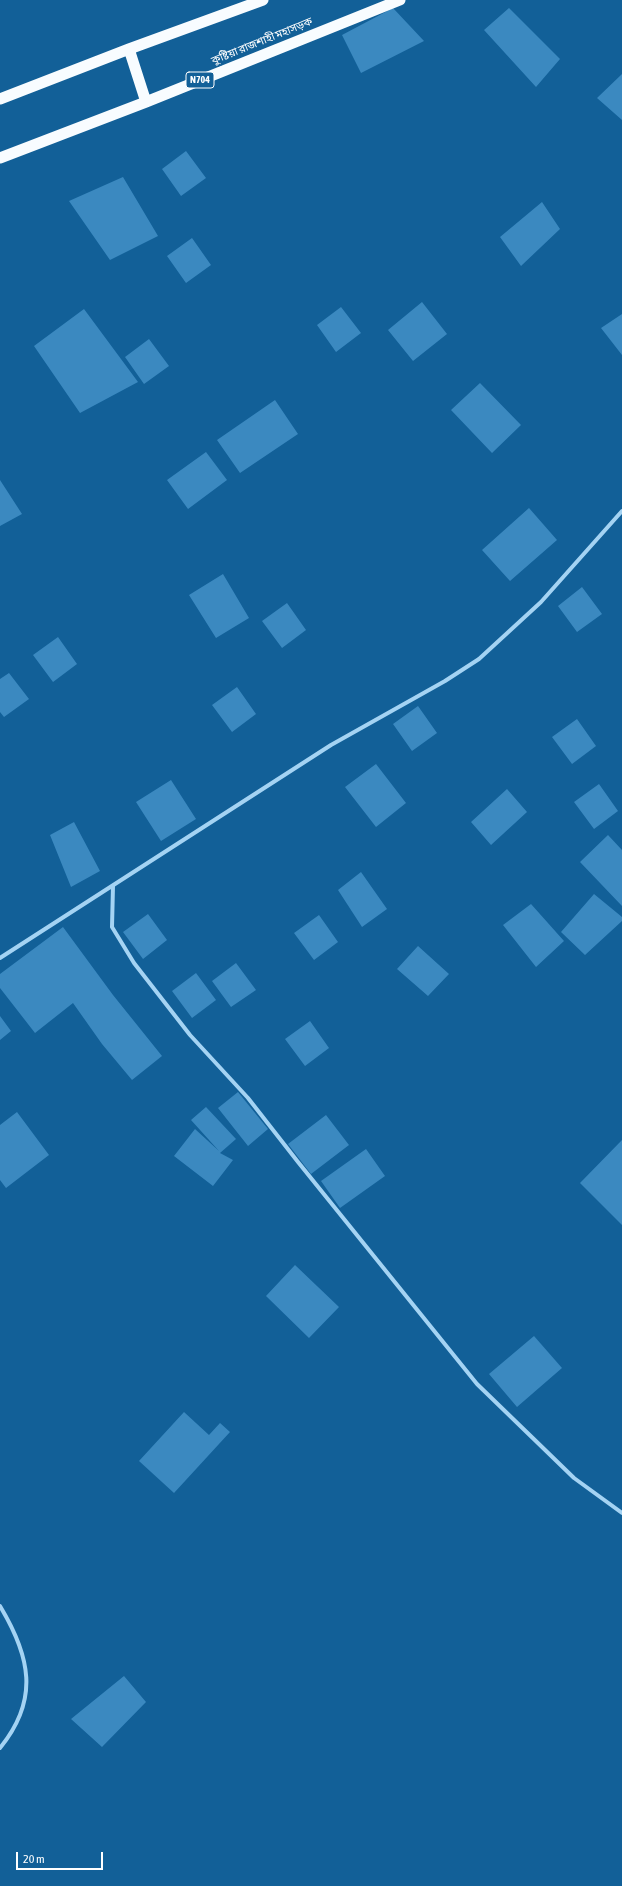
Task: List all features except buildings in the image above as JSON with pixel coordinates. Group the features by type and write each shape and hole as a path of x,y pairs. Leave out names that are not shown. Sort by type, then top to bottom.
{"highway":[{"path":"0,99 129,48 263,0"},
{"name":"কুষ্টিয়া রাজশাহী মহাসড়ক","path":"0,158 146,102 400,0"},
{"path":"129,48 146,102"}],"street":[{"path":"0,958 331,745 445,681 479,659 541,602 622,511"},
{"path":"112,886 112,927 134,963 190,1036 248,1098 477,1384 574,1478 622,1513"},
{"path":"0,1606 14,1628 26,1664 26,1701 8,1737 0,1748"}]}
